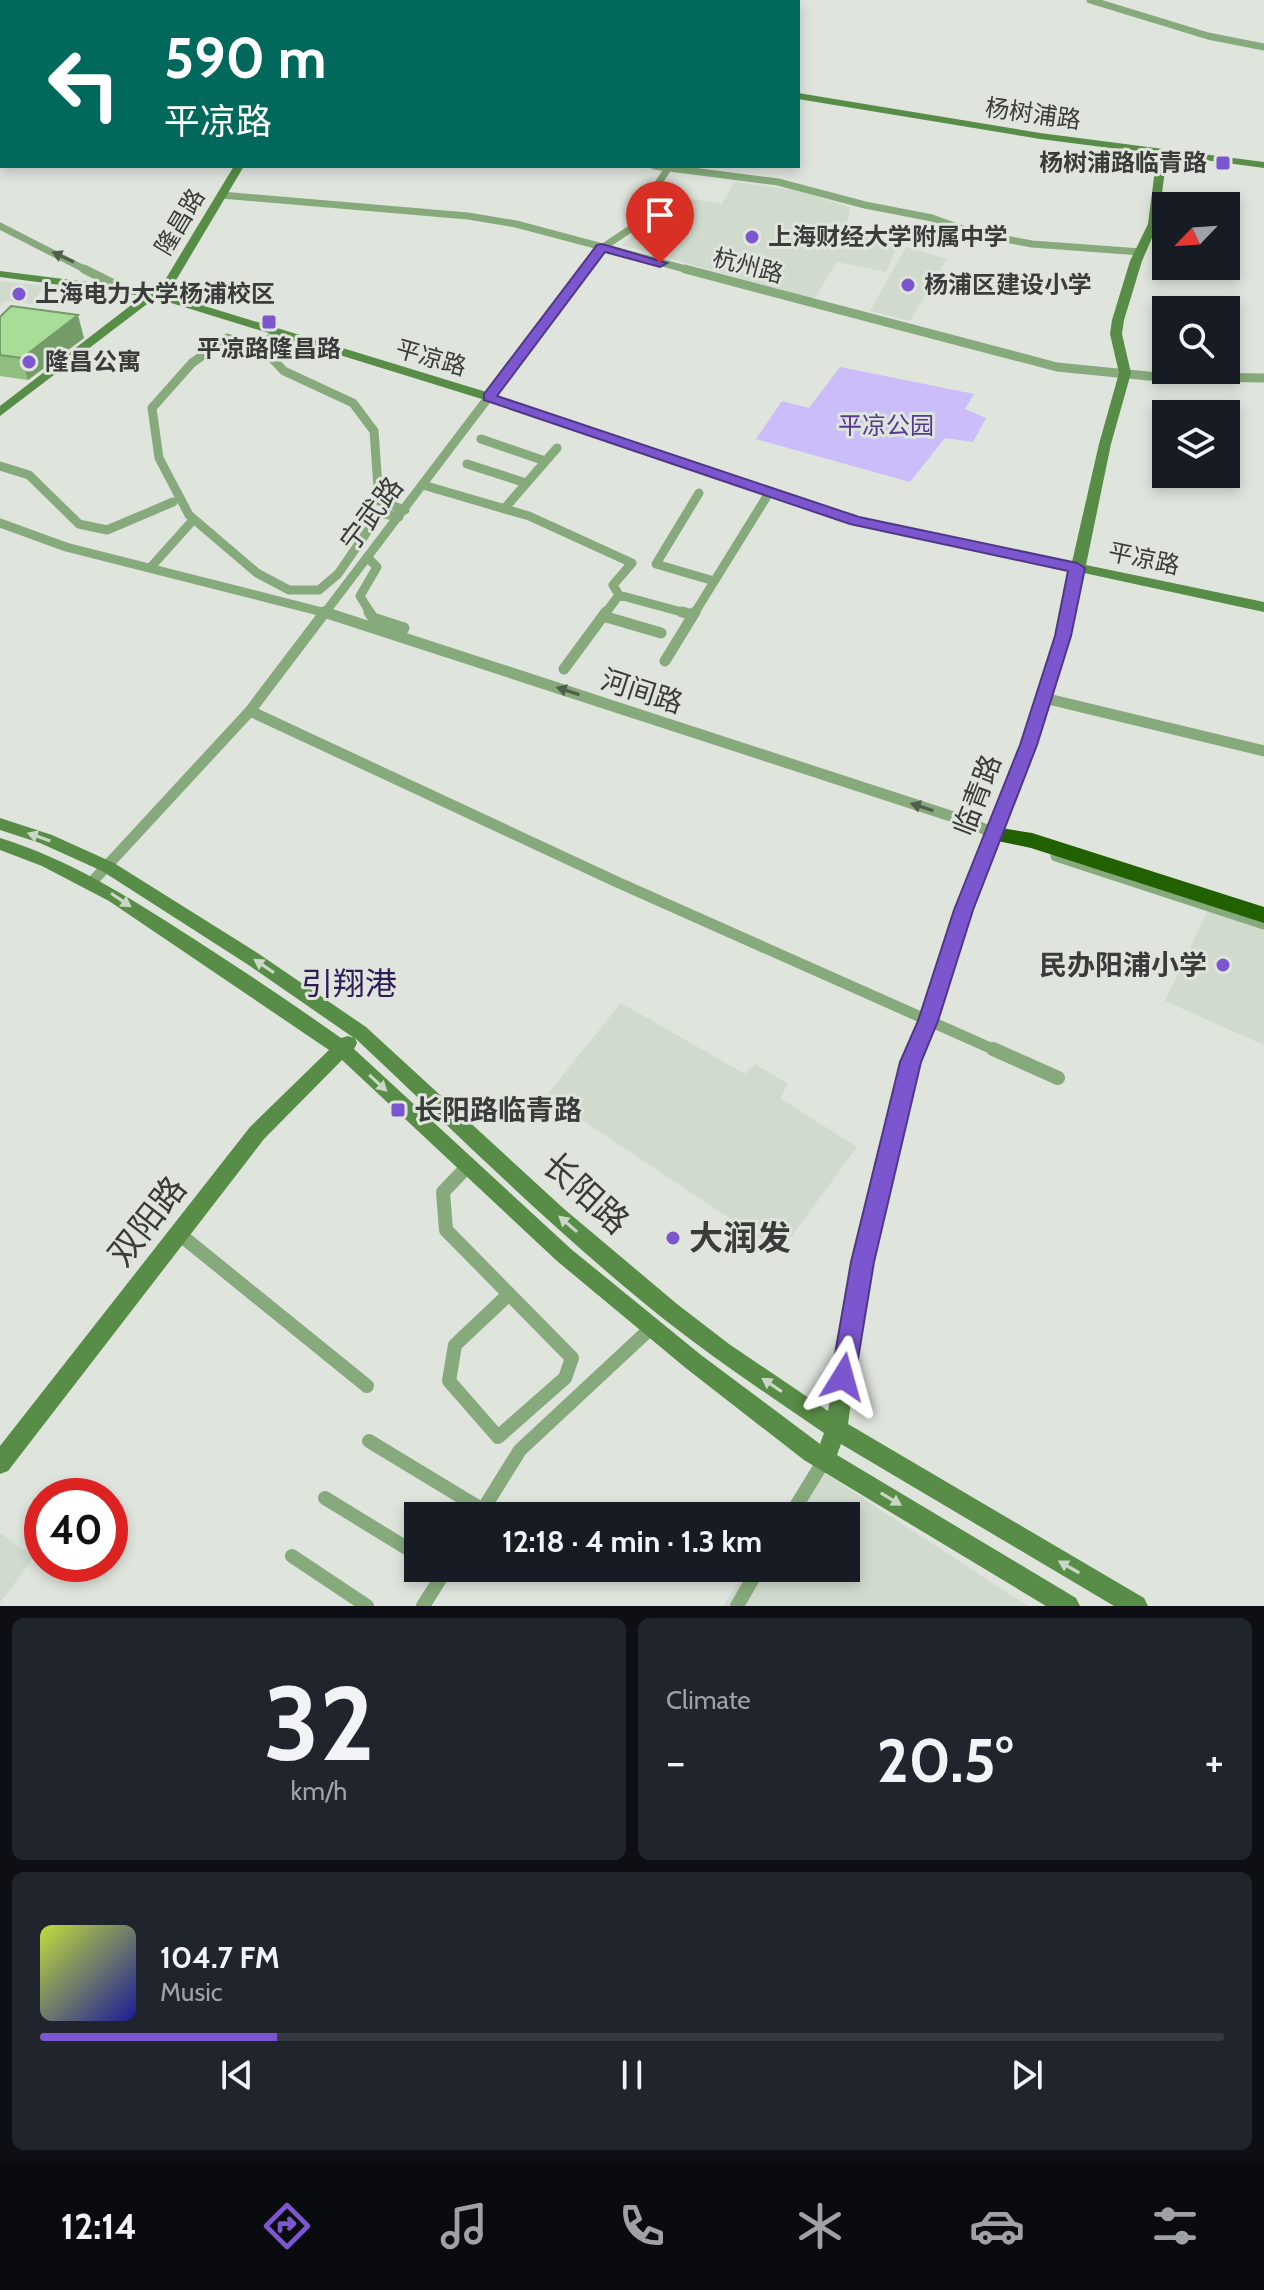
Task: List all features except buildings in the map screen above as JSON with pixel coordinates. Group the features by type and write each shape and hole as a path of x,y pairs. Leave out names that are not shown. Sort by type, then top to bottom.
{"highway":[{"path":"995,834 1032,841 1264,915"}],"main road":[{"name":"杨树浦路","path":"800,96 897,114 1264,165"},
{"name":"临青路","path":"825,1459 836,1429 856,1293 911,1062 928,1021 963,910 995,834 1044,698 1063,636 1125,373 1117,344 1118,320 1153,224 1162,152"},
{"name":"隆昌路","path":"0,412 172,279 238,168"},
{"name":"平凉路","path":"0,274 154,294 489,397 855,520 1264,607"},
{"name":"长阳路","path":"0,824 46,839 108,867 253,959 360,1032 622,1271 722,1351 836,1429 1136,1606"},
{"name":"长阳路","path":"0,844 63,867 92,882 342,1049 564,1255 651,1328 825,1459 1068,1606"},
{"name":"双阳路","path":"4,1450 257,1133 360,1032"}],"street":[{"path":"1090,0 1208,36 1264,47"},
{"name":"宁武路","path":"92,882 250,711 327,614 602,248 642,221 650,195 668,168"},
{"path":"676,168 778,182 865,205 932,218 974,233 1032,244 1141,252"},
{"name":"杭州路","path":"221,195 468,216 516,224 1057,367 1264,378"},
{"path":"0,226 126,290"},
{"path":"261,347 276,333"},
{"path":"227,338 261,347 284,371 353,403 374,431 379,501 402,513 380,513 338,574 319,590 289,590 257,573 194,519 159,458 152,408 192,363 227,338"},
{"path":"481,439 545,461"},
{"path":"504,509 557,448"},
{"path":"467,464 526,483"},
{"path":"0,466 29,475 79,524 107,530 173,502"},
{"path":"423,485 529,516 632,563 613,585 619,595 693,615"},
{"path":"699,493 656,564 714,581"},
{"path":"665,661 769,493"},
{"path":"151,567 194,519"},
{"name":"河间路","path":"0,523 52,543 399,635 969,822 995,834 1264,924"},
{"path":"368,558 377,567 360,596 373,618 404,628 399,635"},
{"path":"564,669 619,595"},
{"path":"603,616 661,633"},
{"path":"1044,698 1264,751"},
{"path":"250,711 617,882 1058,1078"},
{"path":"468,1166 443,1192 446,1230 509,1294 572,1358 565,1378 498,1437 449,1381 455,1345 509,1294"},
{"path":"178,1233 367,1386"},
{"path":"488,1502 520,1450 651,1328"},
{"path":"369,1441 464,1502"},
{"path":"799,1502 825,1459"},
{"path":"325,1498 404,1546"},
{"path":"292,1556 367,1606"},
{"path":"423,1606 437,1582"},
{"path":"737,1606 751,1582"}],"shaded area":[{"name":"上海财经大学附属中学","path":"734,182 795,190 850,207 846,232 899,242 886,272 837,262 814,299 622,245 655,218 664,194 722,204"},
{"name":"杨浦区建设小学","path":"906,247 947,259 910,321 870,311"},
{"name":"上海电力大学杨浦校区","path":"0,281 44,286 32,304 4,301 0,307"},
{"name":"民办阳浦小学","path":"1208,910 1264,930 1264,1045 1165,1001"},
{"path":"621,1003 745,1074 755,1064 788,1084 780,1098 857,1147 780,1252 546,1096"},
{"path":"815,1467 1028,1606 723,1606 739,1582 860,1582 860,1502 791,1502"},
{"path":"0,1533 24,1550 24,1571 0,1603"}],"green space":[{"name":"平凉公园","path":"840,367 974,394 965,409 986,418 973,442 945,438 910,482 756,439 782,401 809,408"}],"place":[{"name":"杨树浦路临青路","path":"1223,163"},
{"name":"上海财经大学附属中学","path":"752,237"},
{"name":"杨浦区建设小学","path":"908,285"},
{"name":"上海电力大学杨浦校区","path":"19,294"},
{"name":"平凉路隆昌路","path":"269,322"},
{"name":"隆昌公寓","path":"29,362"},
{"name":"民办阳浦小学","path":"1223,965"},
{"name":"长阳路临青路","path":"398,1110"},
{"name":"大润发","path":"673,1238"}],"district":[{"name":"引翔港","path":"349,984"}],"route":[{"path":"660,263 602,248 489,397 855,520 1077,568 1063,636 1029,745 963,910 928,1021 911,1062 856,1293 843,1377"}]}
